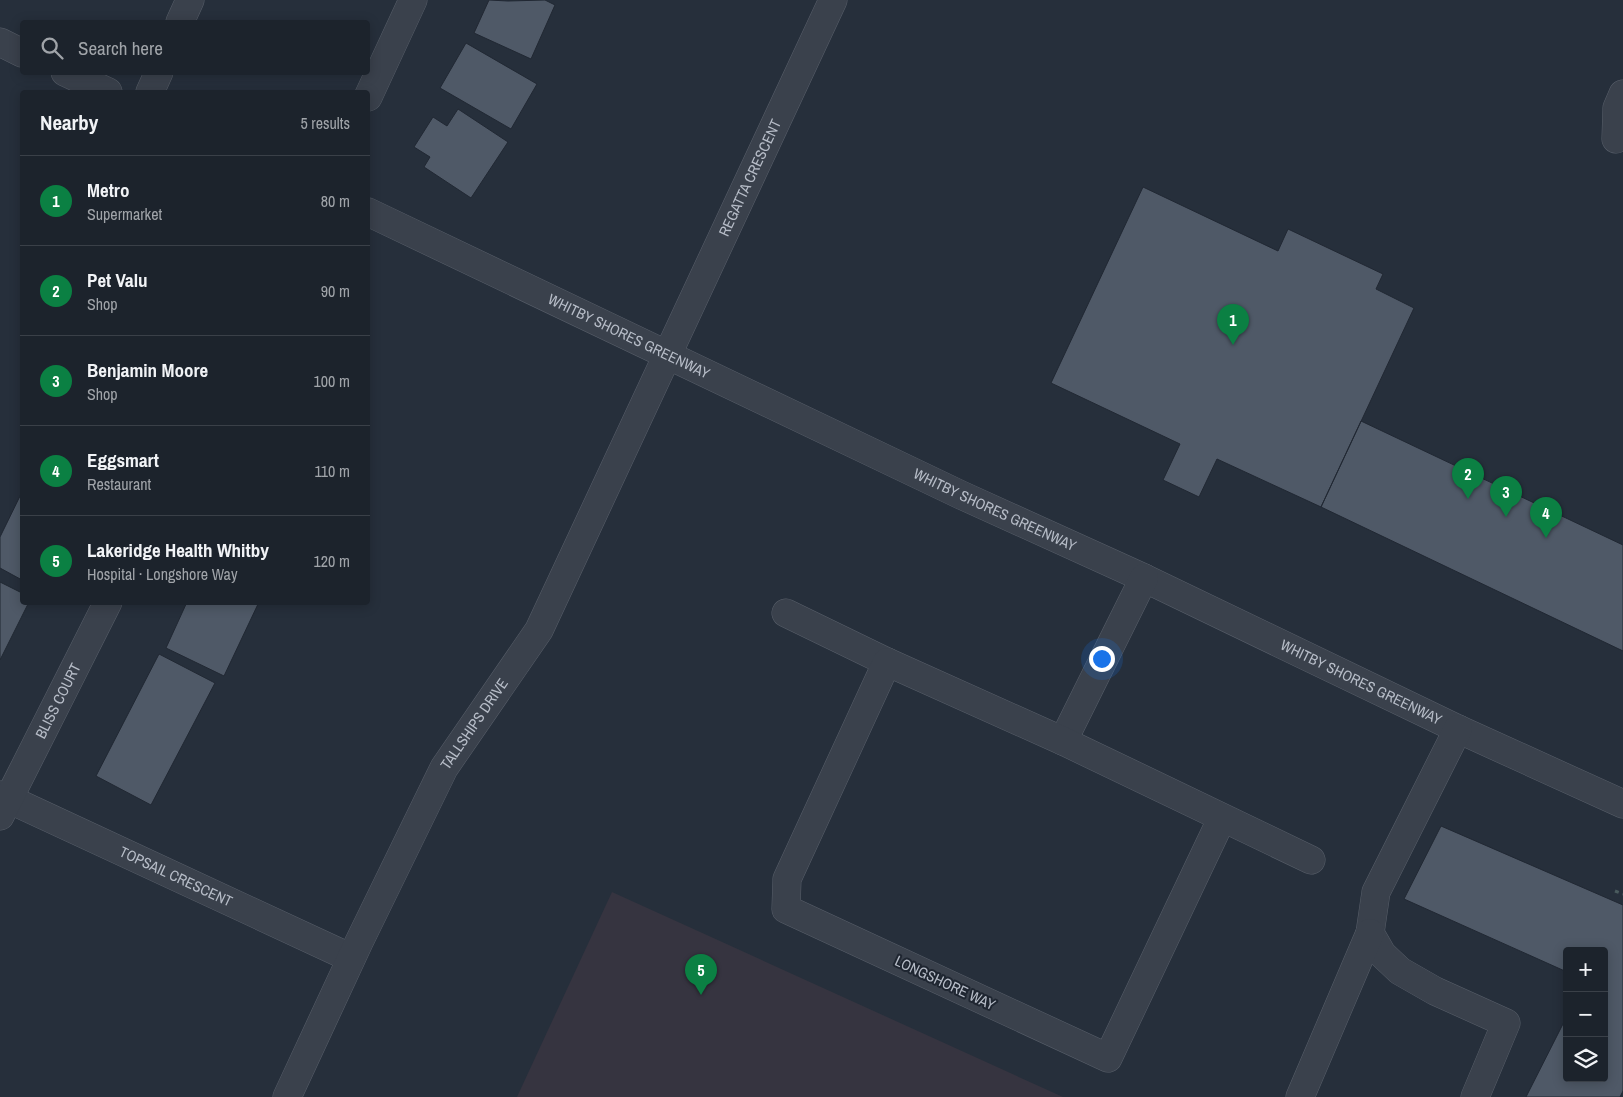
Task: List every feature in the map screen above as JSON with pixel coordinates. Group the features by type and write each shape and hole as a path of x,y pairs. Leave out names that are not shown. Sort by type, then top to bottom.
{"street":[{"path":"181,20 190,0"},
{"path":"370,93 412,0"},
{"name":"REGATTA CRESCENT","path":"668,356 833,0"},
{"path":"0,42 20,52"},
{"path":"71,75 104,90"},
{"path":"151,90 158,75"},
{"path":"1616,139 1617,108 1623,94"},
{"name":"WHITBY SHORES GREENWAY","path":"370,213 961,495 1144,578 1458,729 1623,804"},
{"name":"TALLSHIPS DRIVE","path":"287,1097 351,958 444,768 539,630 668,356"},
{"path":"1063,741 1144,578"},
{"name":"BLISS COURT","path":"3,803 106,605"},
{"path":"786,614 887,662 1063,741 1311,860"},
{"name":"LONGSHORE WAY","path":"887,662 787,879 786,909 1108,1058 1222,818"},
{"path":"1300,1097 1370,933 1376,892 1458,729"},
{"name":"TOPSAIL CRESCENT","path":"3,803 351,958"},
{"path":"1370,933 1382,954 1400,971 1435,990 1506,1023 1475,1097"}],"path":[{"path":"1616,891 1623,894"}],"shaded area":[{"path":"612,892 1063,1097 517,1097"}],"building":[{"path":"489,0 545,0 555,5 531,59 474,33"},
{"path":"466,43 537,84 511,129 440,88"},
{"path":"458,109 508,142 471,198 424,167 430,157 414,147 433,117 447,126"},
{"path":"1143,187 1278,251 1288,229 1383,274 1376,289 1414,308 1321,507 1217,459 1199,497 1163,480 1180,444 1051,383"},
{"path":"1361,421 1623,545 1623,651 1321,507"},
{"path":"20,496 20,579 0,568 0,537"},
{"path":"0,582 20,592 20,605 28,605 0,660"},
{"path":"186,605 258,605 224,676 166,648"},
{"path":"159,654 215,683 151,805 96,776"},
{"path":"1441,826 1623,905 1623,1091 1620,1097 1526,1097 1563,1024 1563,1082 1608,1082 1608,947 1563,947 1563,970 1404,899"}],"place":[{"name":"Metro","path":"1233,345"},
{"name":"Pet Valu","path":"1468,499"},
{"name":"Benjamin Moore","path":"1506,517"},
{"name":"Eggsmart","path":"1546,538"},
{"name":"Lakeridge Health Whitby","path":"701,995"}]}
